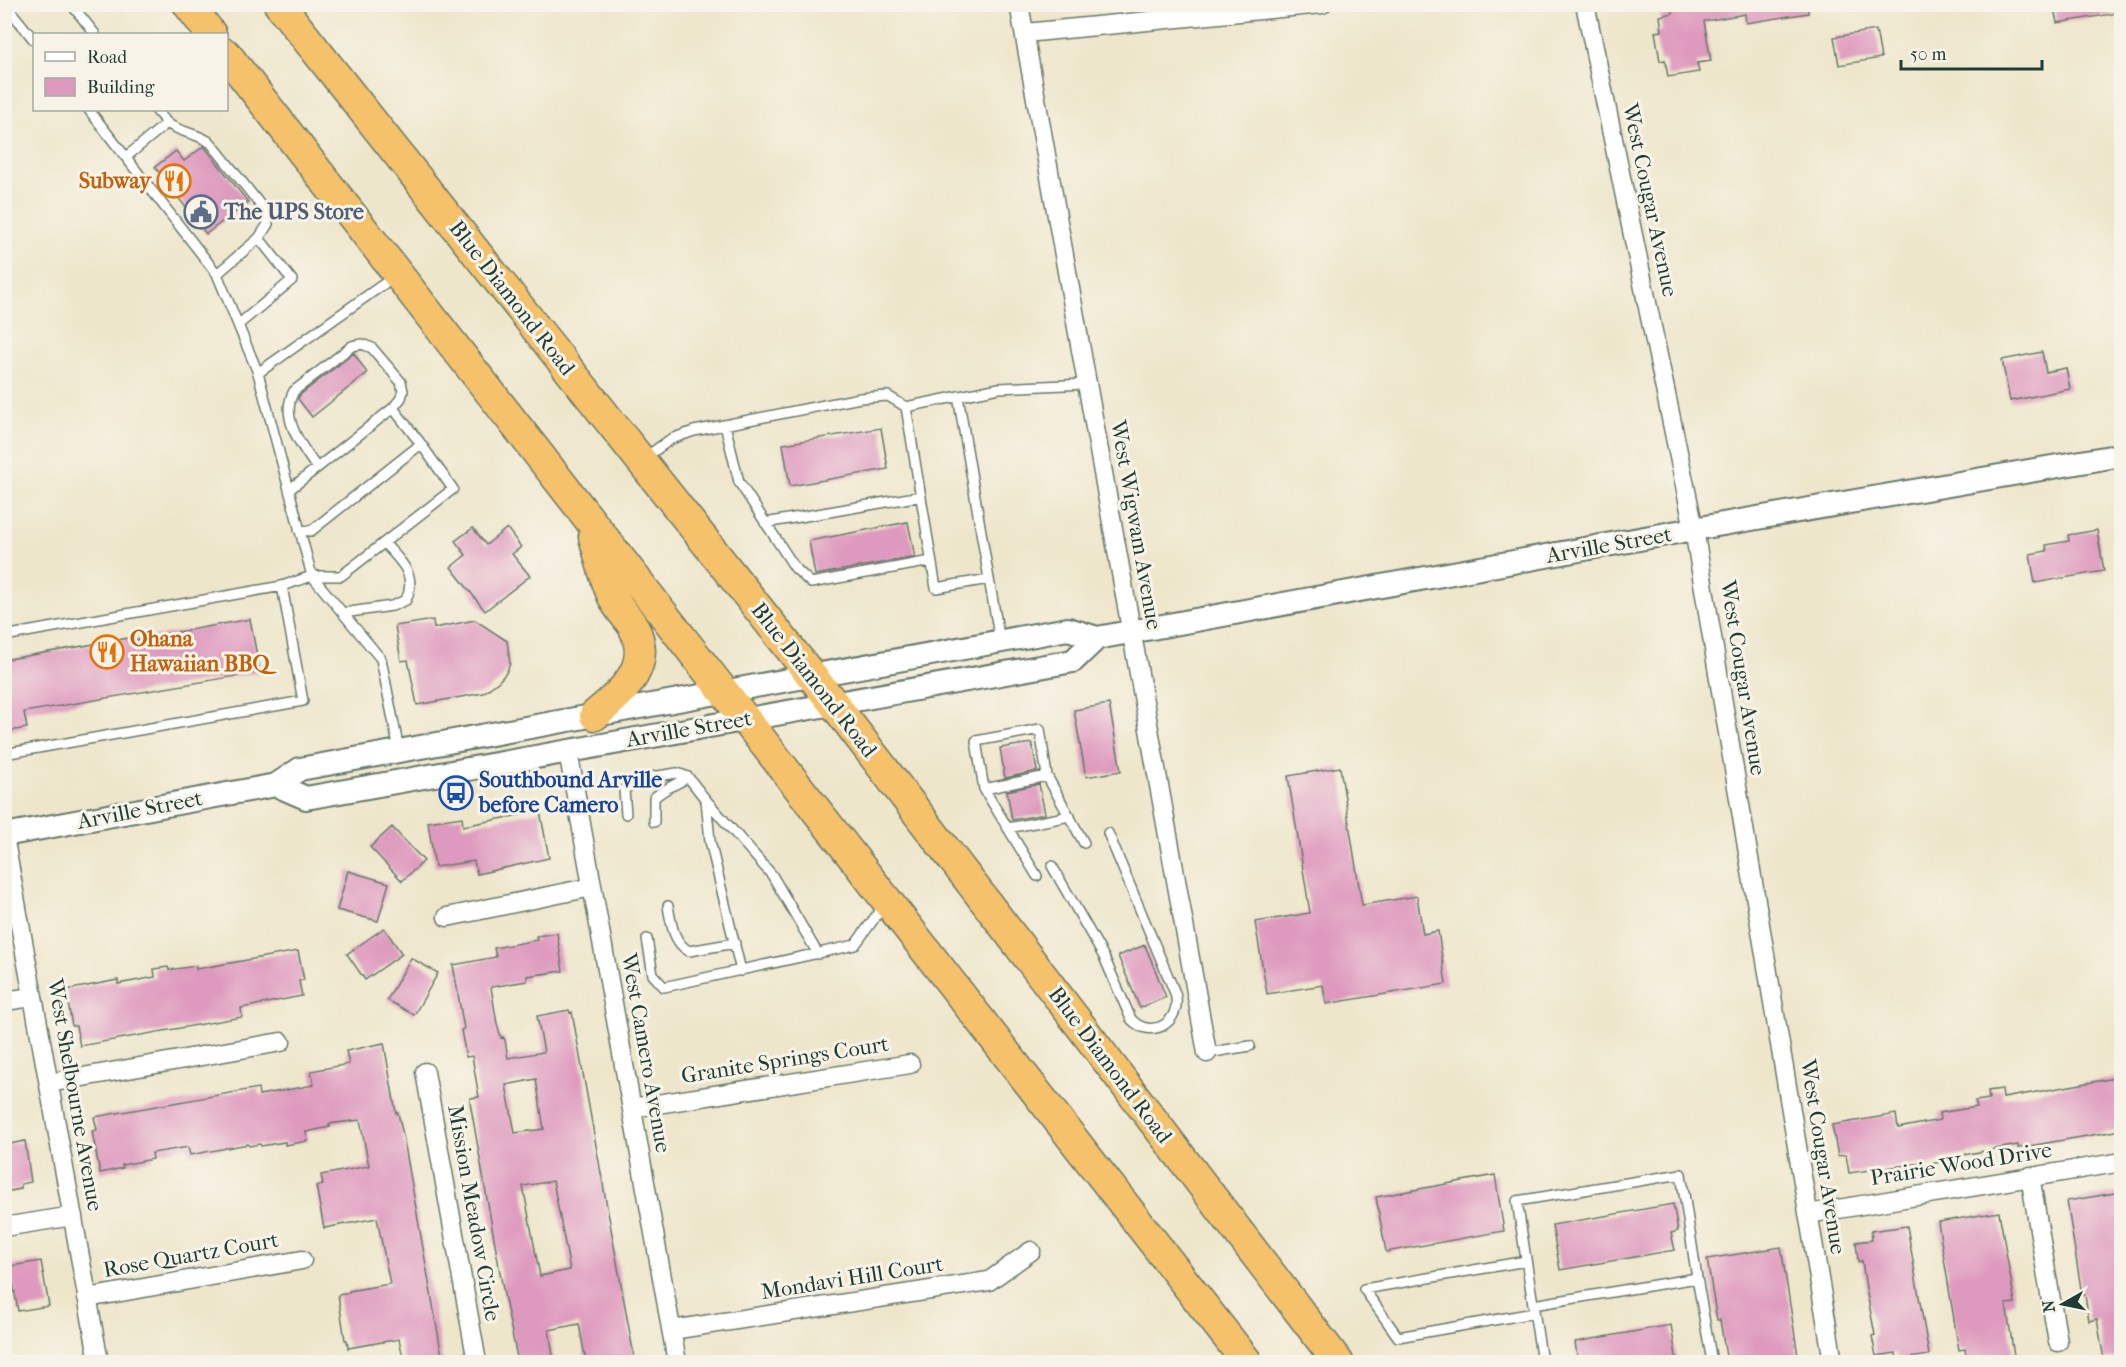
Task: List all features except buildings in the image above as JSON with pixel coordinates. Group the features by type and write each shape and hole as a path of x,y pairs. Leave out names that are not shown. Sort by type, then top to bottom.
{"highway":[{"path":"188,4 211,33"},
{"name":"Blue Diamond Road","path":"279,4 834,704 1338,1362"},
{"path":"228,57 1247,1362"},
{"path":"587,517 613,599 632,626 640,644 638,664 629,683 595,715"}],"street":[{"name":"West Wigwam Avenue","path":"1019,4 1207,1053"},
{"path":"1025,33 1322,4"},
{"name":"West Cougar Avenue","path":"1585,4 1694,529 1833,1362"},
{"name":"Arville Street","path":"4,836 276,785 300,769 1068,628 1097,638 1694,529 2121,455"},
{"name":"Arville Street","path":"276,785 306,798 834,704 1073,661 1097,638"},
{"name":"West Camero Avenue","path":"568,751 677,1362"},
{"name":"West Shelbourne Avenue","path":"4,836 99,1362"},
{"path":"447,917 592,887"},
{"path":"4,1001 33,997"},
{"path":"49,1083 280,1042"},
{"name":"Granite Springs Court","path":"632,1108 910,1064"},
{"name":"Mission Meadow Circle","path":"424,1072 477,1362"},
{"name":"Prairie Wood Drive","path":"1808,1214 2121,1162"},
{"path":"2030,1176 2058,1342"},
{"path":"4,1227 73,1216"},
{"name":"Mondavi Hill Court","path":"672,1330 989,1281 1030,1251"},
{"name":"Rose Quartz Court","path":"87,1298 302,1260"}],"lane":[{"path":"5,4 33,39"},
{"path":"71,4 94,33"},
{"path":"90,111 217,274 258,374 312,576 381,659 399,750"},
{"path":"157,111 175,129 206,139 211,143 260,203 268,218 268,225 259,238 217,274"},
{"path":"126,157 167,123"},
{"path":"238,325 292,280 259,238"},
{"path":"258,374 398,274"},
{"path":"289,490 393,408 401,398 403,392 401,382 366,344 352,346 294,391 289,400 292,424 300,445 316,468"},
{"path":"641,460 671,439 694,431 860,398 888,396 906,407 999,388 1087,384"},
{"path":"958,396 1000,641"},
{"path":"906,407 936,588 989,579"},
{"path":"4,636 282,586 312,576 341,576 453,489 393,408"},
{"path":"725,425 738,482 795,568 811,583 931,561"},
{"path":"299,530 311,531 421,444"},
{"path":"765,523 921,496"},
{"path":"343,613 392,606 406,600 411,589 408,571 384,543"},
{"path":"4,754 303,701 282,586"},
{"path":"1037,876 984,789 976,741 1040,729 1047,776 1084,843"},
{"path":"626,814 624,790 639,779 677,774 688,777 772,875 818,954"},
{"path":"984,789 1047,776"},
{"path":"654,822 654,798 663,790 688,777"},
{"path":"706,800 710,841 741,971"},
{"path":"1008,828 1070,816"},
{"path":"1052,866 1104,957 1131,1019 1137,1026 1146,1029 1166,1023 1177,1009 1175,993 1108,833"},
{"path":"647,939 653,975 664,987 855,945 887,901"},
{"path":"668,906 675,935 682,948 689,951 735,944"},
{"path":"1207,1053 1250,1046"},
{"path":"1542,1362 1517,1201 1681,1174 1712,1362"},
{"path":"1526,1261 1364,1289 1398,1336 1697,1278"}],"place":[{"name":"Subway","path":"174,181"},
{"name":"The UPS Store","path":"201,212"},
{"name":"Ohana Hawaiian BBQ","path":"107,652"},
{"name":"Southbound Arville before Camero","path":"456,793"}]}
